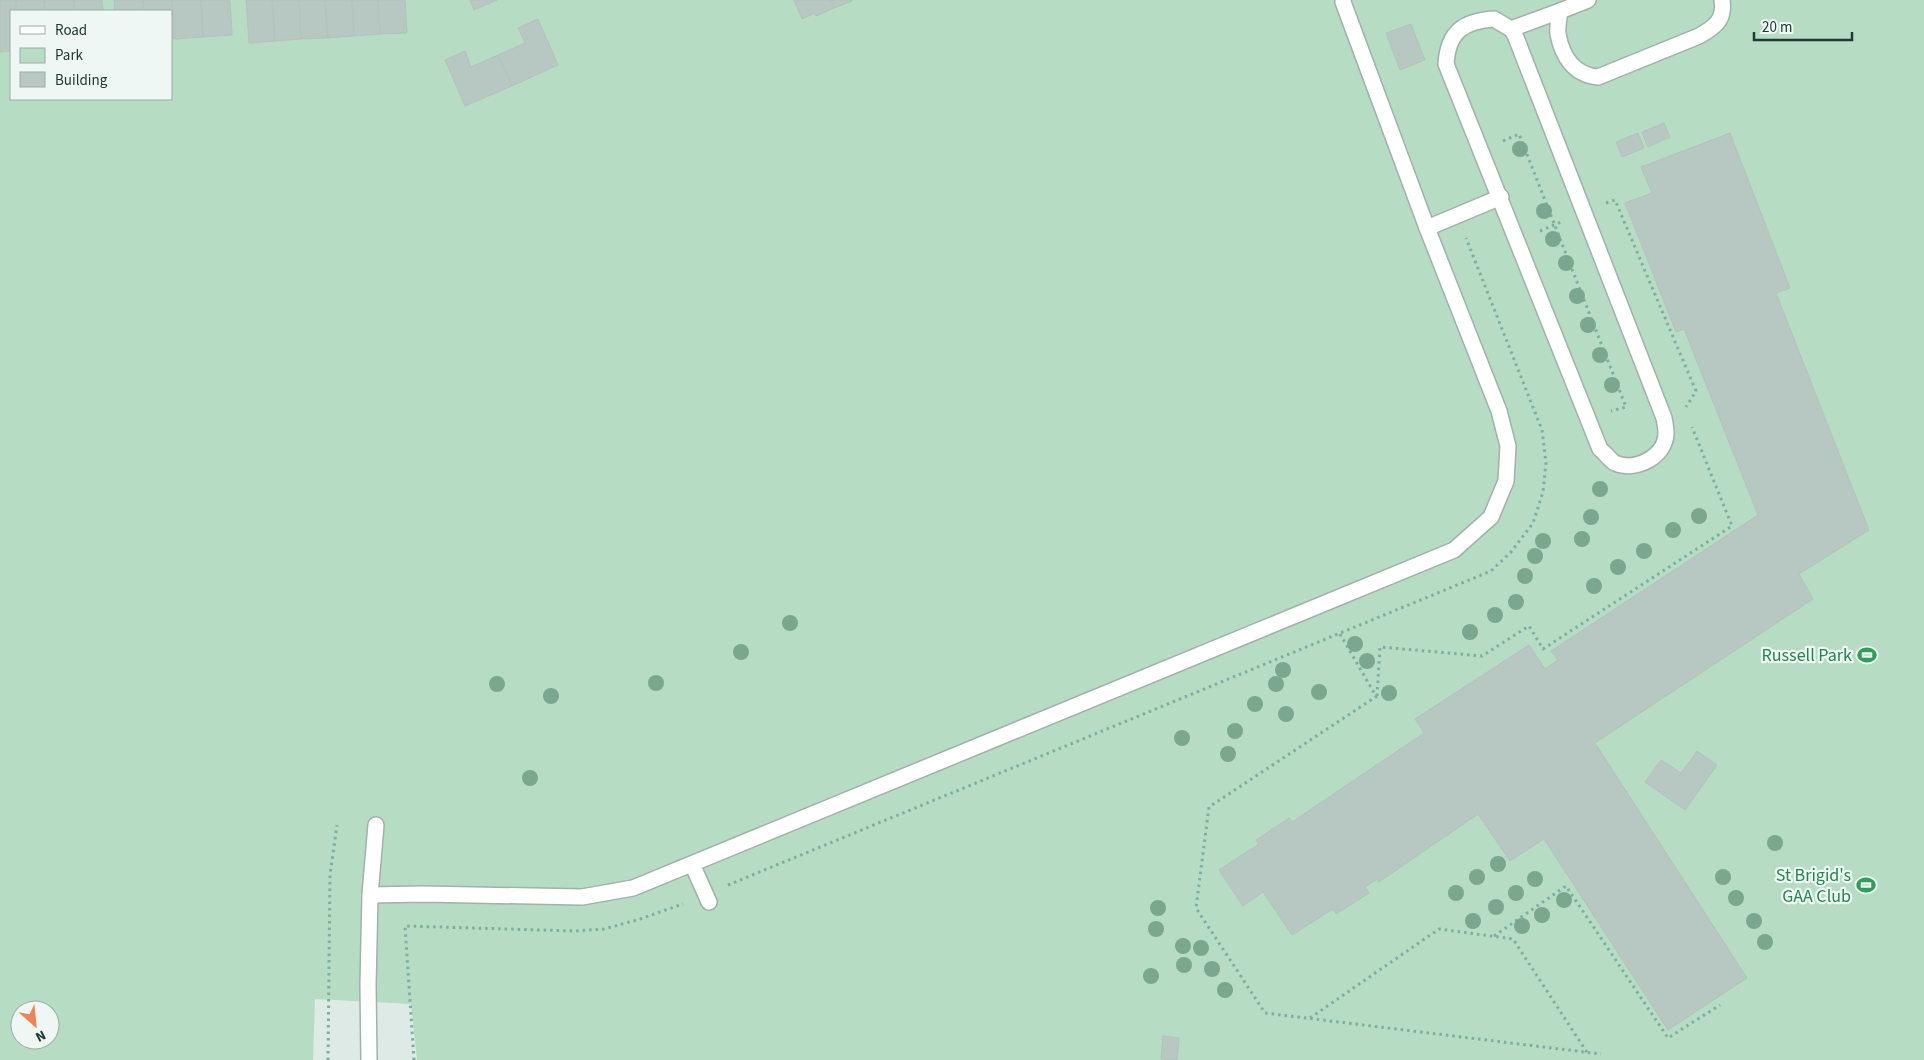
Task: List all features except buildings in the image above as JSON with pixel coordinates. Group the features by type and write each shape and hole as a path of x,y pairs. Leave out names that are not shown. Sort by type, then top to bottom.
{"street":[{"path":"1511,29 1588,0"},
{"path":"1560,11 1558,33 1566,57 1573,67 1580,72 1587,76 1598,77 1699,36 1714,27 1722,11 1722,0"},
{"path":"370,895 582,897 633,888 1454,550 1491,517 1506,481 1508,446 1499,411 1343,2"},
{"path":"1475,20 1494,20 1511,29 1515,35 1596,239 1664,418 1666,436 1658,453 1643,463 1630,466 1614,462 1600,449 1481,149 1446,64 1447,48 1456,33 1475,20"},
{"path":"1428,228 1501,197"},
{"path":"369,1060 370,895 376,825"},
{"path":"692,864 709,902"}],"path":[{"path":"1481,149 1520,134 1626,407 1588,418"},
{"path":"1340,634 1377,696 1209,807 1196,908 1265,1013 1588,1054 1601,1054"},
{"path":"328,1060 330,875 337,825"},
{"path":"1493,936 1566,886 1668,1038 1720,1005"},
{"path":"1308,1018 1439,929 1513,939 1588,1054"}],"green space":[{"path":"0,0 1924,0 1924,1060 417,1060 411,1004 315,999 313,1060 0,1060"}],"place":[{"name":"Russell Park","path":"1867,655"},
{"name":"St Brigid's GAA Club","path":"1866,885"}]}
